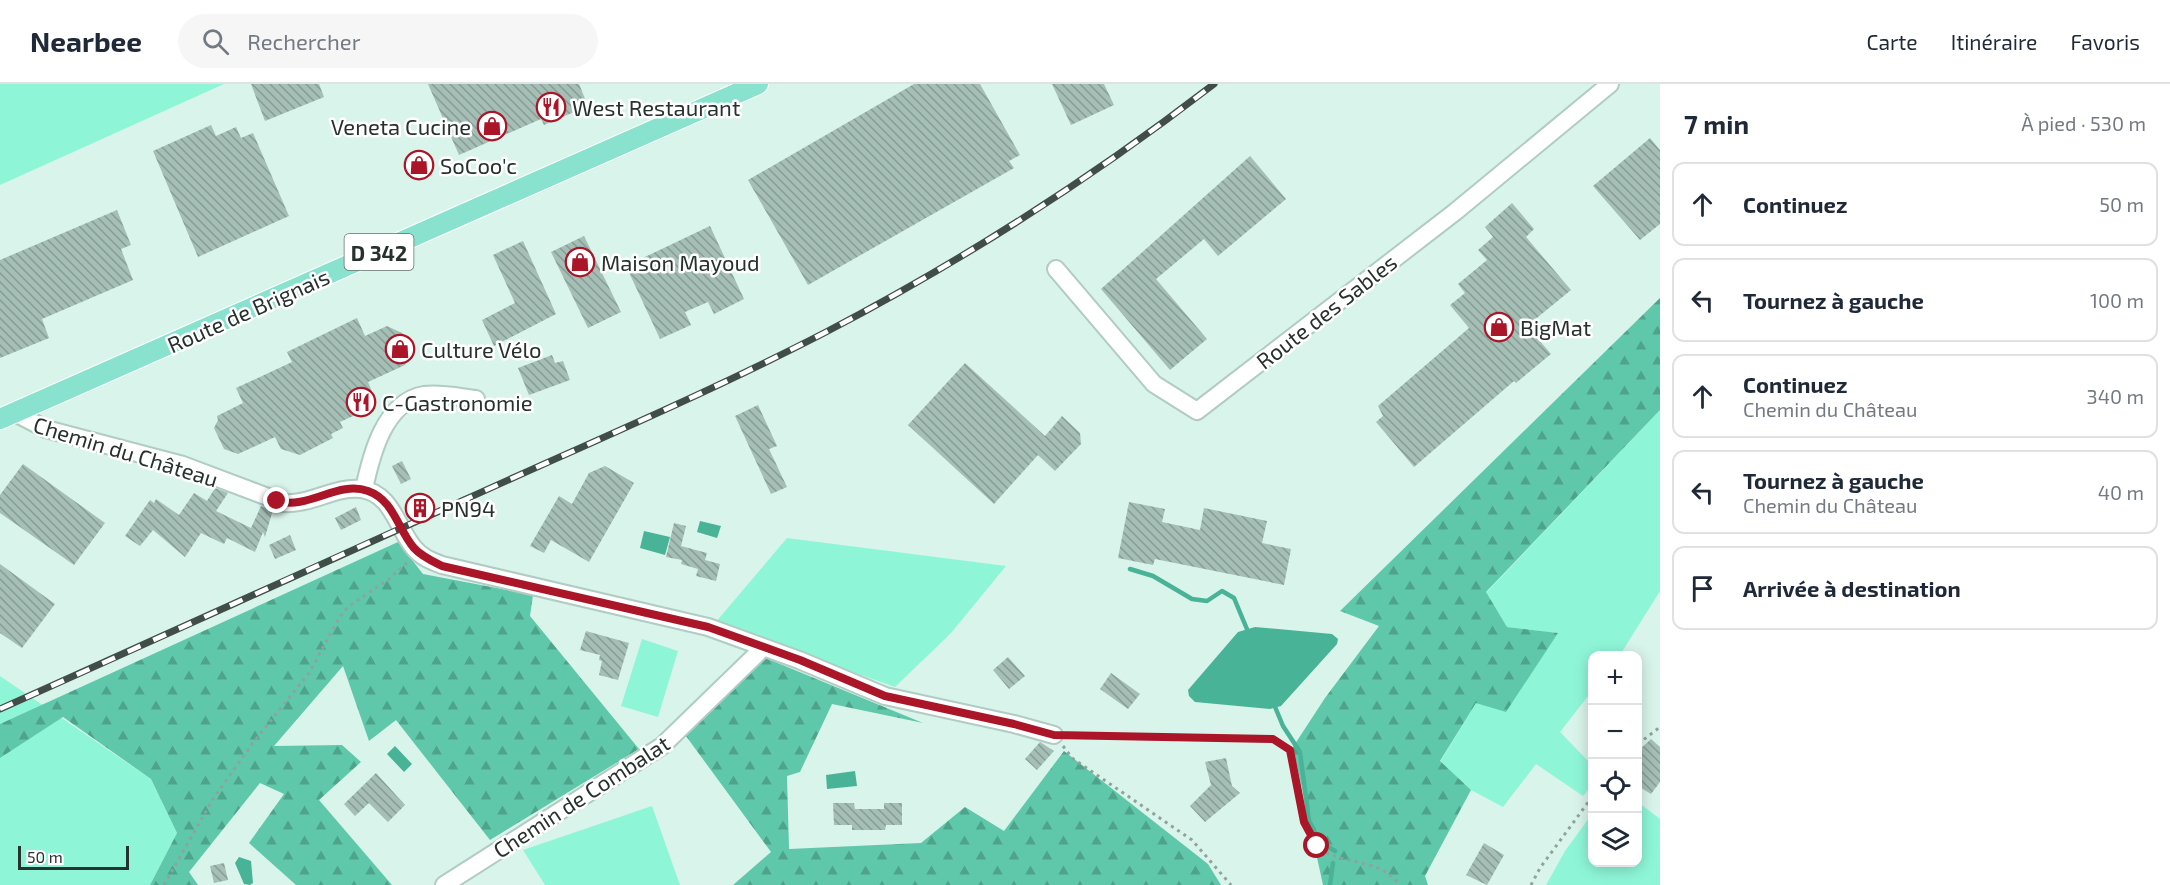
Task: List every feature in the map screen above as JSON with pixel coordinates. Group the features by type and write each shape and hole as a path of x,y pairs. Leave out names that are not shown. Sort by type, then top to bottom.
{"main road":[{"name":"Route de Brignais","path":"8,416 758,84"}],"street":[{"name":"Route des Sables","path":"1056,269 1154,384 1197,411 1464,205 1610,84"},
{"path":"476,399 423,396 405,403 390,419 380,437 370,463 364,489 376,494 389,506 417,551 448,567 708,627 800,660 885,696 1054,735"},
{"name":"Chemin du Château","path":"8,416 46,429 183,465 284,503 300,503 339,492 364,489"},
{"name":"Chemin de Combalat","path":"444,885 662,746 763,648"}],"path":[{"path":"164,885 213,799 252,744 309,673 339,618 348,607 397,572 417,551"},
{"path":"1642,741 1660,727"},
{"path":"1054,735 1273,739 1290,750 1304,822 1317,846 1341,859 1374,864 1400,885"},
{"path":"1054,735 1071,758 1192,840 1231,885"},
{"path":"1531,885 1540,868 1588,804"}],"shaded area":[{"path":"0,84 224,84 0,185"},
{"path":"1660,410 1660,591 1622,651 1588,651 1588,696 1560,732 1588,761 1588,790 1583,796 1536,764 1503,807 1471,790 1440,762 1476,703 1557,633 1507,627 1486,593"},
{"path":"700,521 721,526 717,538 697,532"},
{"path":"644,531 670,537 665,555 640,548"},
{"path":"787,538 1006,566 951,633 895,687 715,623"},
{"path":"1255,627 1332,634 1338,639 1337,644 1281,706 1270,709 1195,702 1189,696 1188,690 1238,632"},
{"path":"642,639 678,651 658,717 621,706"},
{"path":"0,676 151,779 177,833 150,885 0,885"},
{"path":"395,746 412,764 404,772 387,754"},
{"path":"855,771 857,786 827,789 826,775"},
{"path":"1642,805 1660,819 1660,885 1546,885 1565,851 1588,819 1588,867 1642,867"},
{"path":"652,806 680,885 545,885 523,850"},
{"path":"239,857 251,861 253,883 250,885 244,884 235,863"}],"green space":[{"path":"1660,298 1660,410 1486,592 1507,627 1558,633 1506,712 1476,703 1440,761 1471,790 1425,876 1428,885 1323,885 1293,747 1325,698 1379,626 1340,611"},
{"path":"398,542 423,574 533,595 530,616 639,749 490,840 396,720 369,741 343,666 274,746 342,745 361,762 319,800 392,885 296,885 249,843 284,794 260,783 189,872 198,885 150,885 177,833 151,779 63,717 0,758 0,724"},
{"path":"761,656 923,723 832,704 800,772 787,776 789,849 921,843 965,807 1004,831 1064,751 1208,864 1221,885 733,885 771,852 683,732"}],"building":[{"path":"251,84 319,84 324,97 265,121"},
{"path":"428,84 579,84 588,106 544,125 541,119 459,155"},
{"path":"914,84 980,84 1020,155 1009,161 1014,168 808,285 748,180"},
{"path":"1052,84 1104,84 1114,105 1071,125"},
{"path":"211,125 216,136 236,127 241,138 253,133 289,216 198,257 153,151"},
{"path":"1650,138 1660,150 1660,224 1640,240 1593,186"},
{"path":"1250,156 1286,199 1218,256 1204,239 1156,279 1207,339 1170,370 1101,289"},
{"path":"1512,203 1534,229 1526,237 1571,290 1527,326 1551,354 1516,383 1514,381 1414,467 1376,422 1383,416 1378,406 1469,328 1450,305 1465,293 1458,284 1487,260 1478,250 1493,237 1485,227"},
{"path":"117,210 131,245 121,249 133,280 42,319 49,338 0,358 0,260"},
{"path":"710,226 744,299 714,314 708,302 685,312 691,325 660,339 626,266"},
{"path":"584,236 621,312 588,328 551,252"},
{"path":"523,241 556,314 494,346 482,320 515,303 493,255"},
{"path":"357,318 365,336 387,326 402,333 410,352 405,365 368,382 373,394 366,410 340,422 343,428 331,434 333,438 300,455 281,449 275,437 238,454 224,449 214,428 218,420 217,416 243,403 236,388 292,362 287,352"},
{"path":"552,355 555,363 563,361 570,380 529,395 518,368"},
{"path":"965,363 1045,436 1062,416 1080,433 1081,444 1055,471 1038,455 994,504 908,425"},
{"path":"758,405 777,446 769,449 787,487 771,494 735,416"},
{"path":"402,461 411,479 401,484 392,466"},
{"path":"23,464 105,523 74,565 0,513 0,495"},
{"path":"605,466 634,483 589,562 551,540 544,553 530,546 559,496 572,504 589,473"},
{"path":"215,488 228,493 216,511 251,528 261,506 273,510 265,537 263,532 255,552 227,538 224,544 201,533 185,557 153,530 140,546 125,536 150,500 154,503 156,499 179,515 194,493 207,501"},
{"path":"1129,502 1165,509 1162,522 1200,530 1204,508 1267,521 1262,543 1291,549 1284,585 1155,559 1153,565 1118,558"},
{"path":"356,507 361,520 341,530 335,518"},
{"path":"674,523 686,526 681,546 707,553 705,560 720,564 716,581 696,576 698,569 681,564 682,560 666,557"},
{"path":"290,535 296,550 275,559 269,545"},
{"path":"0,564 55,604 22,648 0,633"},
{"path":"586,631 629,643 618,680 599,675 602,661 599,660 600,655 580,650"},
{"path":"1008,657 1025,676 1009,689 993,670"},
{"path":"1111,673 1140,694 1128,709 1100,689"},
{"path":"1651,739 1660,747 1660,782 1651,794 1642,788 1642,747"},
{"path":"1040,742 1054,751 1037,770 1025,759"},
{"path":"1226,758 1232,786 1240,793 1205,822 1190,806 1211,785 1205,762"},
{"path":"376,773 405,805 388,822 369,803 355,816 344,804"},
{"path":"833,803 854,803 855,809 884,809 884,803 902,803 902,825 886,825 885,830 852,830 852,825 834,825"},
{"path":"1484,843 1504,855 1487,885 1466,875"},
{"path":"224,863 228,880 214,883 210,866"}],"waterway":[{"path":"1130,569 1153,576 1192,599 1207,601 1222,591 1234,598 1249,634"},
{"path":"1273,702 1283,726 1300,752 1309,821 1320,842 1335,851"},
{"path":"1330,885 1333,863"}],"railway":[{"path":"0,709 646,418 826,332 927,277 1025,217 1168,119 1214,84"}],"place":[{"name":"West Restaurant","path":"551,107"},
{"name":"Veneta Cucine","path":"492,126"},
{"name":"SoCoo'c","path":"419,165"},
{"name":"Maison Mayoud","path":"580,262"},
{"name":"BigMat","path":"1499,327"},
{"name":"Culture Vélo","path":"400,349"},
{"name":"C-Gastronomie","path":"361,402"},
{"name":"PN94","path":"420,508"}],"route":[{"path":"277,501 300,503 350,489 364,489 376,494 389,506 417,551 442,566 533,585 708,627 800,660 853,685 928,707 1014,724 1054,735 1273,739 1290,750 1304,822 1317,846"}]}
